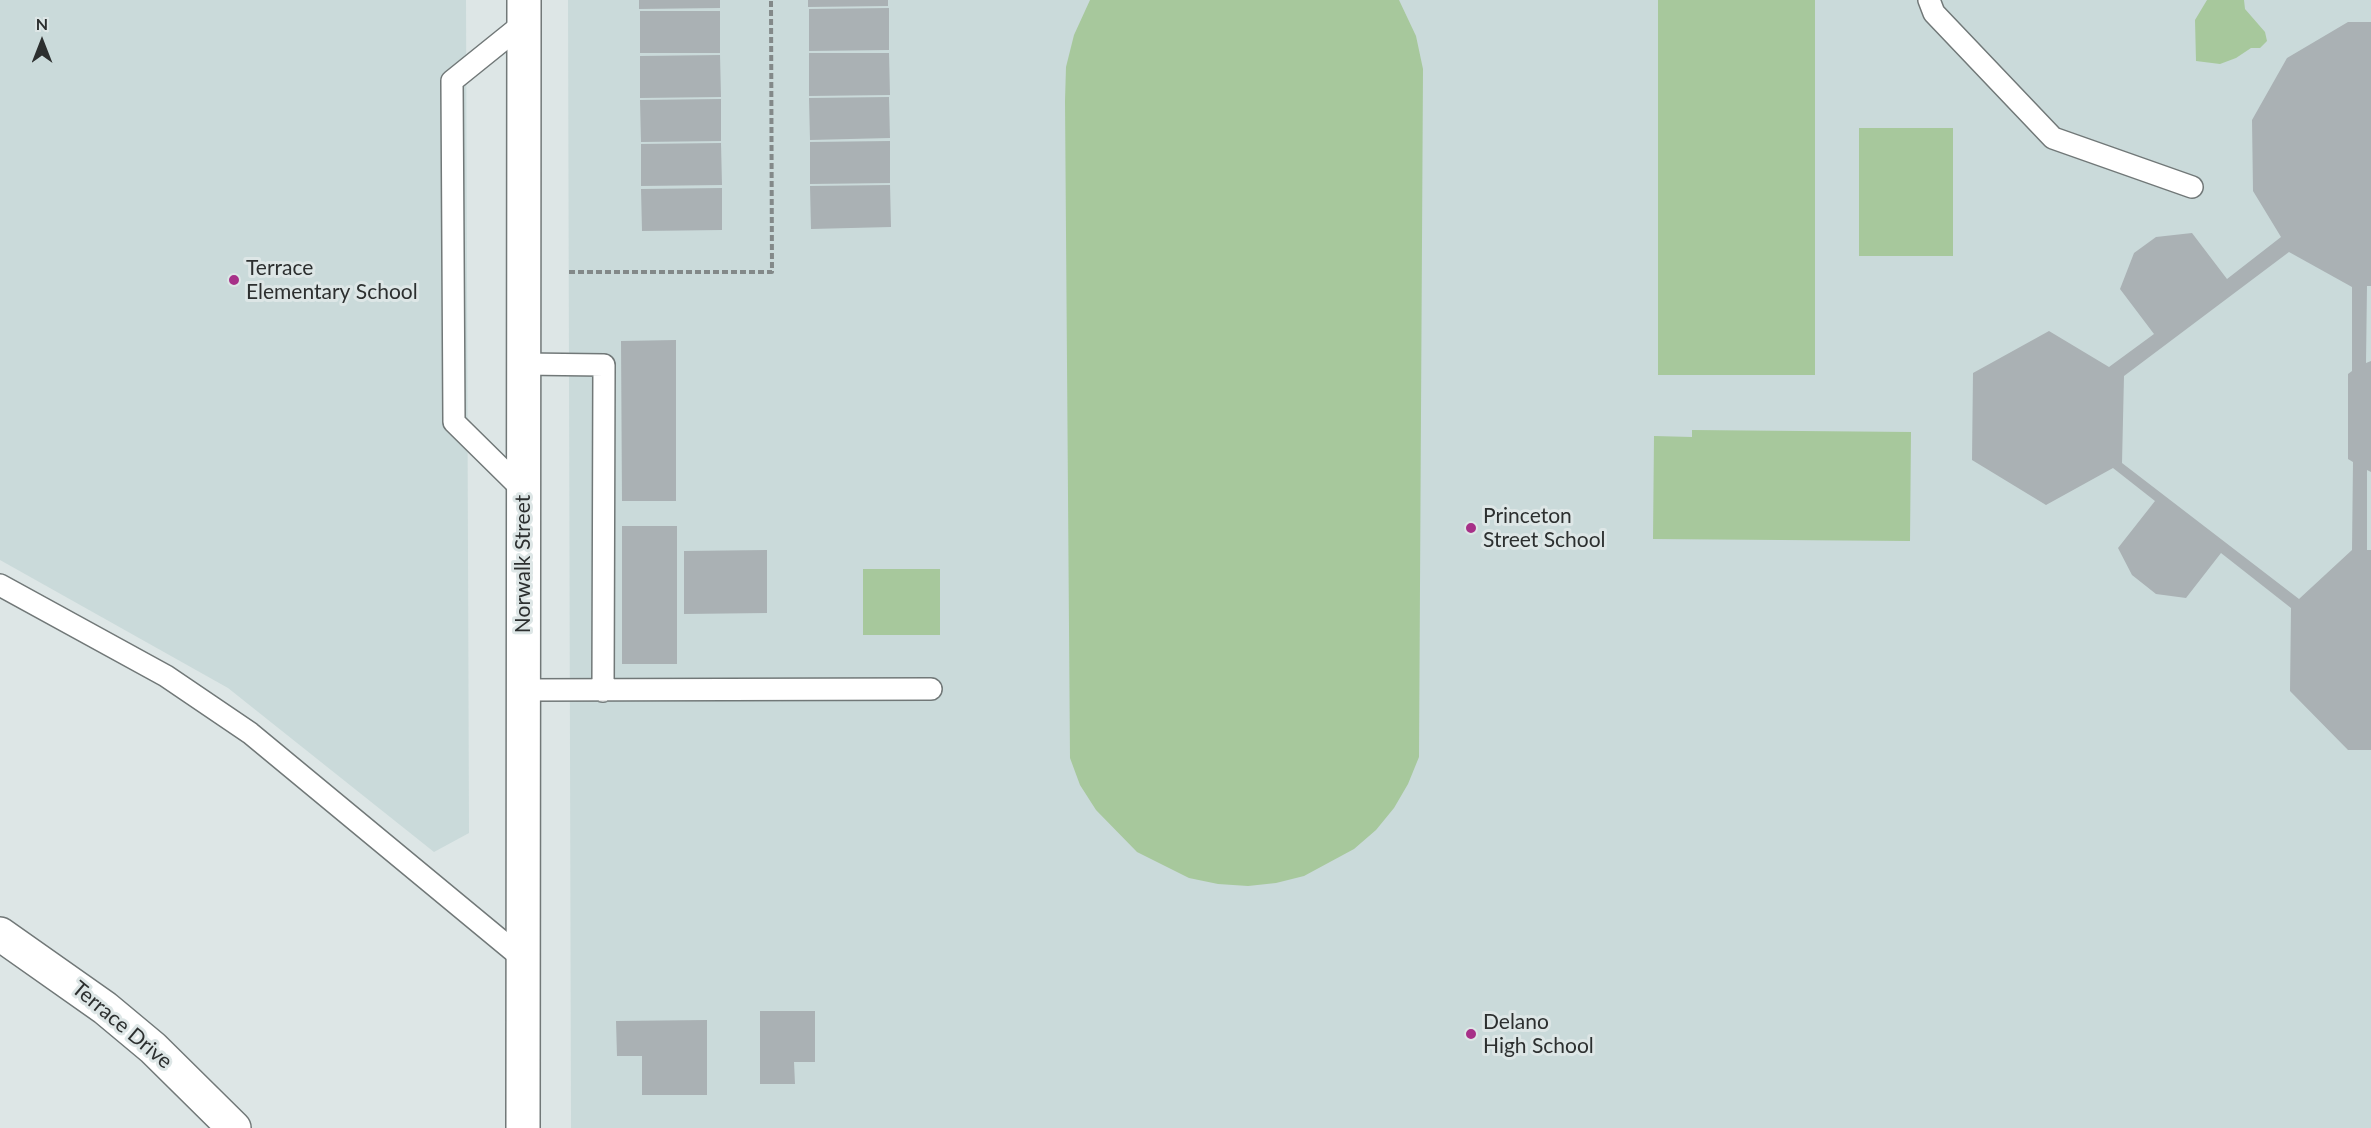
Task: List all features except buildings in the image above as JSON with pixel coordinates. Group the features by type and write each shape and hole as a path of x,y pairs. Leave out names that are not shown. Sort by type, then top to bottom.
{"street":[{"name":"Norwalk Street","path":"523,1128 524,11"},
{"name":"Terrace Drive","path":"0,934 105,1008 161,1056 234,1128"}],"lane":[{"path":"1929,0 1934,13 2054,138 2192,187"},
{"path":"523,490 454,422 452,81 524,11"},
{"path":"523,364 604,364 603,691"},
{"path":"0,585 166,676 250,734 522,958"},
{"path":"522,690 931,689"}],"path":[{"path":"569,273 772,273 771,0"}],"shaded area":[{"name":"Terrace Elementary School","path":"0,0 466,0 469,833 434,852 228,688 0,560"},
{"name":"Princeton Street School","path":"568,0 2371,0 2371,1128 571,1128"}],"green space":[{"path":"1090,0 1399,0 1416,36 1423,69 1419,757 1408,784 1394,808 1376,830 1354,849 1304,876 1276,883 1248,886 1218,884 1189,878 1137,852 1096,810 1080,785 1070,758 1065,101 1066,67 1074,35"},
{"path":"1658,0 1815,0 1815,375 1658,375"},
{"path":"2207,0 2244,0 2245,9 2265,32 2267,41 2260,48 2251,48 2236,58 2220,64 2196,61 2195,20"},
{"path":"1859,128 1953,128 1953,256 1859,256"},
{"path":"1692,430 1911,432 1910,541 1653,539 1654,436 1692,437"},
{"path":"863,569 940,569 940,635 863,635"}],"place":[{"name":"Terrace Elementary School","path":"234,280"},
{"name":"Princeton Street School","path":"1471,528"},
{"name":"Delano High School","path":"1471,1034"}]}
